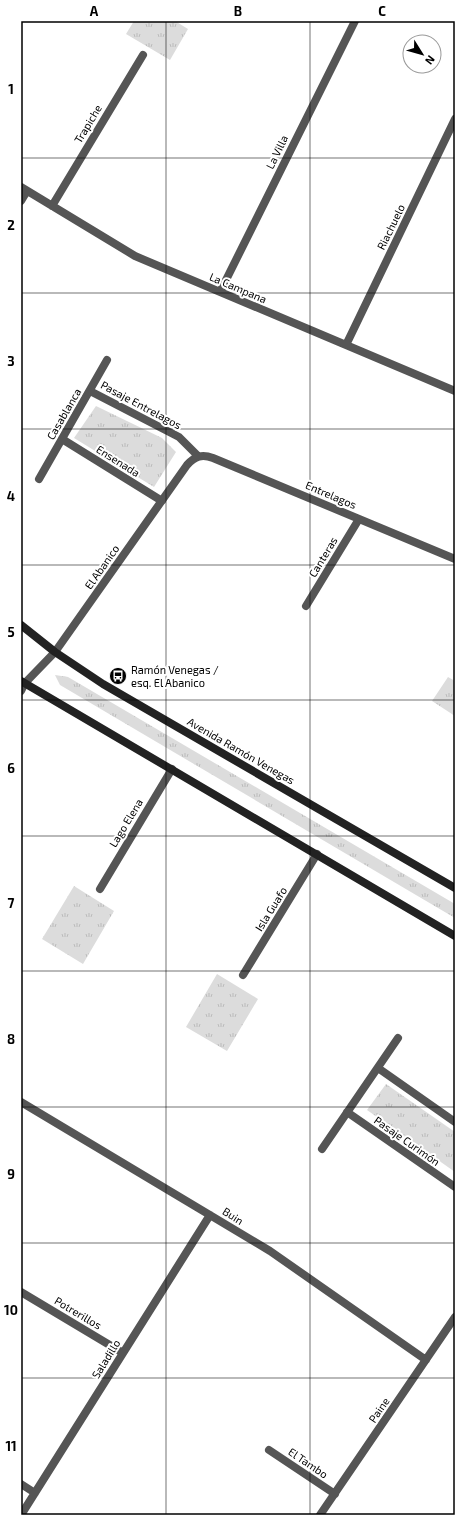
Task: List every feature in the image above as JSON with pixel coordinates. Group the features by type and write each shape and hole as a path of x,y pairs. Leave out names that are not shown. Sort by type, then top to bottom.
{"street":[{"name":"La Villa","path":"220,292 355,21"},
{"name":"Trapiche","path":"52,206 143,55"},
{"name":"Riachuelo","path":"346,345 455,119"},
{"name":"La Campana","path":"24,189 135,256 455,390"},
{"path":"21,202 24,189"},
{"name":"Casablanca","path":"40,479 107,360"},
{"name":"Pasaje Entrelagos","path":"90,391 179,437 198,456"},
{"name":"Ensenada","path":"62,439 162,501"},
{"name":"El Abanico","path":"21,691 23,682 55,652 187,465 192,459 198,456"},
{"name":"Entrelagos","path":"198,456 213,458 455,559"},
{"name":"Canteras","path":"306,606 359,519"},
{"name":"Avenida Ramón Venegas","path":"21,625 55,652 104,684 455,888"},
{"path":"23,682 172,768 455,936"},
{"name":"Lago Elena","path":"100,889 172,768"},
{"name":"Isla Guafo","path":"243,975 317,854"},
{"path":"322,1149 398,1038"},
{"path":"378,1068 455,1122"},
{"name":"Buin","path":"21,1102 210,1215 294,1268 426,1360"},
{"name":"Pasaje Curimón","path":"347,1112 455,1187"},
{"name":"Saladillo","path":"21,1515 210,1215"},
{"name":"Potrerillos","path":"21,1292 123,1353"},
{"name":"Paine","path":"320,1515 455,1317"},
{"name":"El Tambo","path":"269,1450 335,1494"},
{"path":"21,1484 35,1493"}],"green space":[{"path":"134,21 175,21 188,29 170,60 126,34"},
{"path":"96,406 162,438 176,452 154,487 74,438"},
{"path":"55,675 68,677 455,904 455,918 60,685"},
{"path":"448,677 455,681 455,716 432,701"},
{"path":"74,886 114,911 83,964 42,939"},
{"path":"217,974 258,999 227,1051 186,1027"},
{"path":"386,1084 455,1132 455,1172 367,1110"}],"place":[{"name":"Ramón Venegas / esq. El Abanico","path":"118,676"}]}
